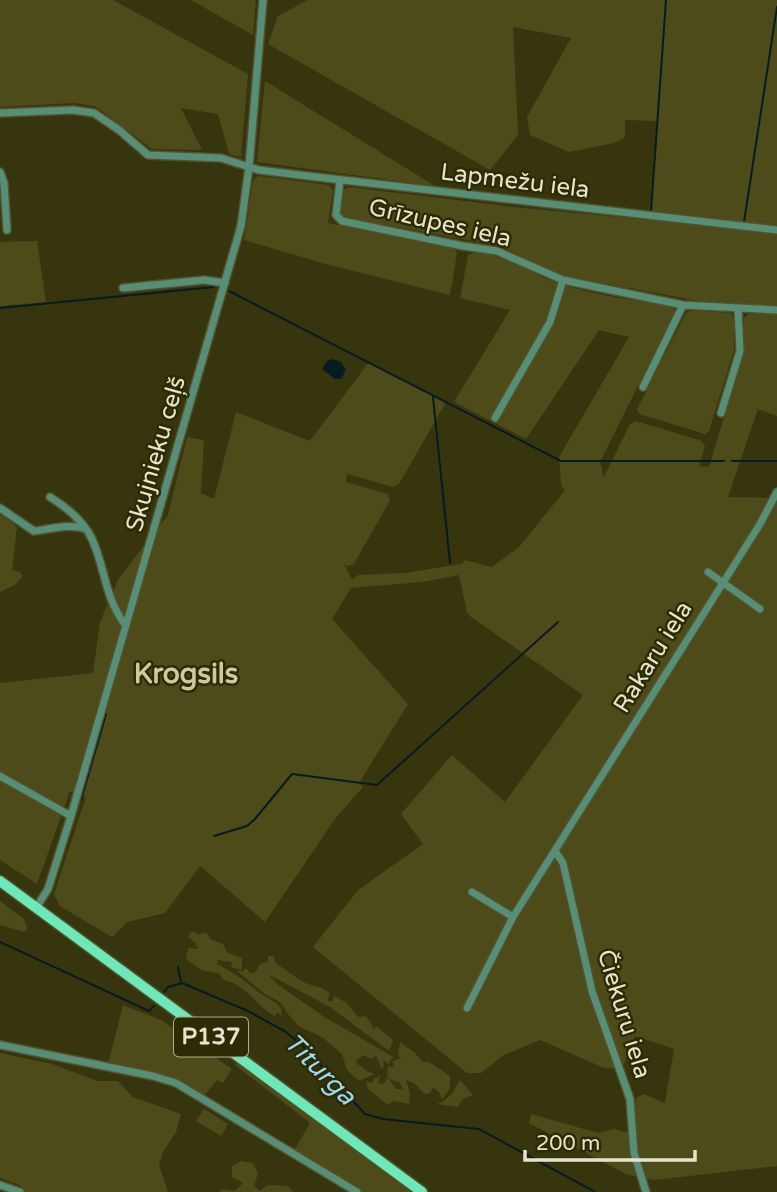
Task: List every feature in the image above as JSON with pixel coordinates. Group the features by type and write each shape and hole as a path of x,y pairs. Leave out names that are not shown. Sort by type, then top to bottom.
{"main road":[{"name":"P137","path":"0,881 422,1192"}],"street":[{"name":"Skujnieku ceļš","path":"36,908 48,888 71,816 242,226 263,0"},
{"name":"Lapmežu iela","path":"0,113 73,110 94,113 148,155 221,158 249,167 340,180 777,230"},
{"path":"0,172 4,183 7,230"},
{"name":"Grīzupes iela","path":"340,180 335,208 336,215 342,221 497,251 563,280 683,304 777,310"},
{"path":"123,288 204,280 225,283"},
{"path":"495,418 550,322 563,280"},
{"path":"643,387 683,304"},
{"path":"721,412 740,351 738,309"},
{"name":"Rakaru iela","path":"467,1008 513,917 760,524 777,492"},
{"path":"50,496 65,506 92,538 114,610 126,626"},
{"path":"0,508 34,531 66,527 82,527 87,530"},
{"path":"708,572 760,609"},
{"path":"3,778 71,816"},
{"name":"Čiekuru iela","path":"555,851 562,863 592,991 630,1099 634,1153 646,1192"},
{"path":"472,892 513,917"},
{"path":"0,1045 176,1083 357,1192"},
{"path":"0,1185 20,1192"}],"shaded area":[{"path":"0,0 113,0 248,74 241,157 229,154 218,114 181,108 202,150 152,149 95,106 74,103 0,107"},
{"path":"191,0 256,0 253,35"},
{"path":"308,0 777,0 777,416 758,409 728,497 777,498 777,1166 654,1180 626,1174 529,1123 531,1114 598,1133 614,1129 632,1134 636,1098 643,1094 665,1103 674,1049 635,1036 622,1069 604,1068 540,1040 504,1055 481,1073 467,1073 313,947 358,890 423,844 401,814 452,755 505,802 583,695 471,617 467,613 459,575 422,582 351,588 332,619 408,704 359,783 363,787 337,816 265,922 200,866 165,913 127,922 112,937 60,906 54,894 86,797 70,791 37,884 0,860 0,683 93,673 100,622 119,578 168,515 187,437 204,440 201,493 214,499 236,412 310,441 369,362 446,402 399,484 393,487 347,474 346,482 388,494 390,500 354,564 344,564 352,580 358,575 404,573 462,564 465,560 492,567 520,546 565,490 561,485 559,457 629,337 599,330 526,439 454,402 510,310 460,298 468,255 476,253 496,256 576,289 673,306 675,311 600,462 604,477 630,424 636,421 702,441 705,447 699,466 709,467 744,351 744,318 749,314 762,313 742,303 704,302 565,276 499,246 344,217 339,211 343,190 349,187 650,220 657,121 625,120 625,137 614,143 569,152 530,135 527,117 571,38 513,27 518,135 490,170 268,44 278,16"},
{"path":"265,81 435,186 257,162"},
{"path":"258,176 329,185 333,190 328,223 453,248 457,253 450,295 322,263 244,240 253,181"},
{"path":"37,241 46,302 0,306 0,242"},
{"path":"692,310 730,313 734,318 734,350 709,431 705,434 639,414 637,409 686,313"},
{"path":"0,513 17,527 12,570 23,576 15,585 0,592"},
{"path":"0,901 24,919 27,928 24,932 0,925"},
{"path":"192,931 200,935 202,932 208,934 210,939 223,944 227,952 242,958 242,970 231,967 232,962 218,960 217,964 275,1003 281,1008 282,1016 277,1012 275,1016 269,1012 246,991 224,980 219,973 201,970 186,959 188,948 198,949 196,943 188,937"},
{"path":"268,956 274,956 275,963 300,980 330,993 327,1000 332,1002 334,996 347,1003 358,1017 366,1016 374,1029 376,1026 393,1040 389,1051 330,1007 268,974 277,984 323,1016 393,1057 388,1064 383,1060 384,1067 381,1068 376,1055 372,1059 363,1055 355,1062 375,1074 359,1081 347,1070 342,1054 322,1037 298,1026 280,1002 265,994 237,971 246,968 251,974 260,964 268,962"},
{"path":"123,1005 161,1020 232,1069 223,1083 217,1080 205,1095 169,1077 108,1064"},
{"path":"400,1042 423,1062 429,1062 450,1076 450,1089 442,1099 439,1092 433,1088 430,1093 425,1094 414,1083 406,1080 410,1094 409,1104 393,1101 388,1105 368,1089 366,1081 372,1083 374,1078 380,1076 378,1083 384,1084 386,1079 390,1080 396,1089 403,1089 400,1083 387,1078 388,1066 394,1067 393,1061 401,1058 398,1055"},
{"path":"0,1053 52,1064 98,1081 118,1081 133,1097 181,1114 176,1132 163,1152 159,1165 168,1192 26,1192 20,1185 0,1178"},
{"path":"237,1062 413,1192 362,1192 294,1151 310,1123 235,1065"},
{"path":"460,1080 473,1095 464,1098 457,1107 437,1104 448,1098"},
{"path":"204,1109 228,1124 221,1136 196,1121"},
{"path":"241,1161 253,1163 258,1173 254,1186 260,1191 268,1185 288,1186 293,1192 220,1192 221,1189 235,1191 243,1183 232,1177 232,1166"}],"water":[{"path":"333,359 341,362 346,370 341,379 335,379 322,369 327,361"}],"waterway":[{"path":"651,211 666,0"},
{"path":"744,222 777,7"},
{"path":"0,308 214,287"},
{"path":"229,291 561,461 724,461"},
{"path":"433,397 450,563"},
{"path":"732,461 777,461"},
{"path":"214,836 247,826 292,774 377,785 558,622"},
{"path":"81,800 106,714"},
{"name":"Titurga","path":"0,942 149,1011 154,1006"},
{"path":"178,967 181,982"},
{"name":"Titurga","path":"164,992 168,987 182,983 248,1011 286,1032 303,1046 365,1114 383,1119 479,1129 595,1192"}],"district":[{"name":"Krogsils","path":"186,674"}]}
